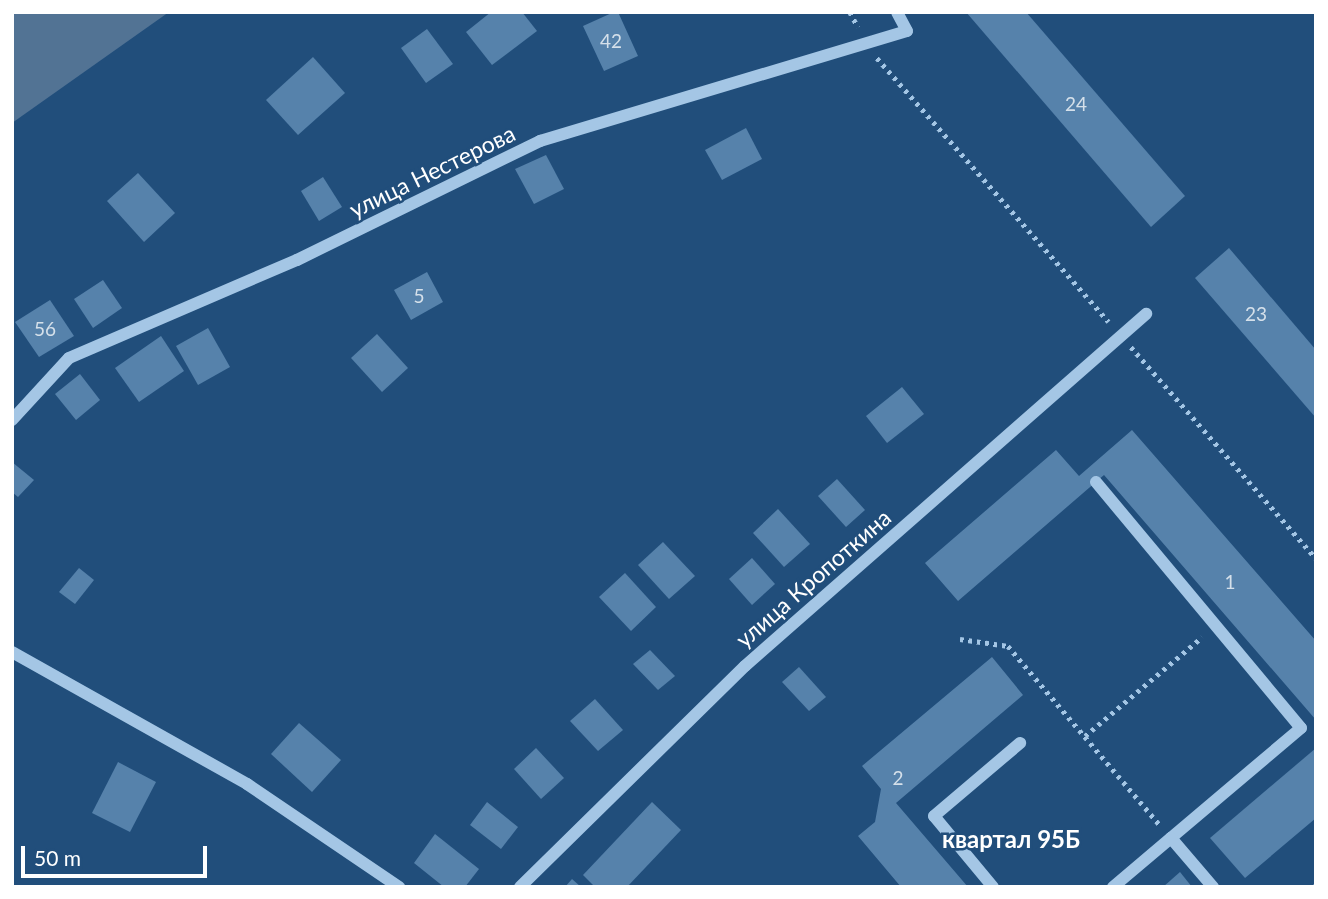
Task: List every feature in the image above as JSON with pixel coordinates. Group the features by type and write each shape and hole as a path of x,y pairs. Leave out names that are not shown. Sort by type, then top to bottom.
{"street":[{"name":"улица Нестерова","path":"12,420 69,358 297,260 540,141 907,31 897,12"},
{"name":"улица Кропоткина","path":"520,887 745,666 1146,314"},
{"path":"1096,482 1301,728 1113,887"},
{"path":"12,652 247,784 399,887"},
{"path":"993,887 934,816 1020,743"},
{"path":"1171,838 1213,887"}],"path":[{"path":"850,12 867,43 1316,558"},
{"path":"1085,736 1214,626"},
{"path":"960,639 1008,646 1171,838"}],"water":[{"path":"12,12 169,12 12,123"}],"building":[{"path":"491,12 522,12 537,31 492,65 466,32"},
{"path":"618,12 638,56 604,71 583,26"},
{"path":"966,12 1026,12 1185,196 1151,227"},
{"path":"427,29 453,64 426,83 401,48"},
{"path":"313,57 345,93 298,135 266,100"},
{"path":"746,128 762,159 722,180 705,150"},
{"path":"546,155 564,189 534,204 515,169"},
{"path":"138,173 175,213 144,242 107,201"},
{"path":"323,177 342,207 319,221 301,191"},
{"path":"1229,248 1316,350 1316,418 1195,278"},
{"path":"427,272 443,302 411,320 394,290"},
{"path":"103,280 122,308 93,328 74,299"},
{"path":"50,300 74,336 39,357 15,322"},
{"path":"208,328 230,367 198,385 176,346"},
{"path":"377,334 408,368 382,392 351,358"},
{"path":"161,336 184,371 139,402 115,368"},
{"path":"80,374 100,400 76,420 55,394"},
{"path":"902,387 924,414 887,443 866,416"},
{"path":"1132,430 1316,641 1316,720 1104,475 958,601 925,563 1056,450 1079,476"},
{"path":"12,462 34,480 18,497 12,492"},
{"path":"837,479 865,510 846,527 818,496"},
{"path":"778,509 810,544 784,567 753,533"},
{"path":"663,542 695,576 669,599 638,565"},
{"path":"752,558 775,584 752,605 729,579"},
{"path":"79,568 94,580 75,604 59,592"},
{"path":"625,573 656,607 631,631 599,597"},
{"path":"650,650 675,676 658,690 633,664"},
{"path":"992,657 1023,695 896,803 968,887 901,887 858,836 875,822 881,789 862,766"},
{"path":"799,667 826,697 809,711 782,682"},
{"path":"595,699 623,730 598,751 570,721"},
{"path":"299,723 341,760 312,792 271,754"},
{"path":"536,748 564,778 541,799 514,769"},
{"path":"1316,748 1316,818 1245,878 1210,838"},
{"path":"118,762 156,782 130,832 92,813"},
{"path":"487,802 518,827 501,849 470,825"},
{"path":"652,802 681,830 627,887 595,887 583,875"},
{"path":"435,834 479,869 465,887 444,887 414,863"},
{"path":"1180,872 1192,887 1163,887"},
{"path":"572,879 581,887 565,887"}],"district":[{"name":"квартал 95Б","path":"1011,839"}]}
